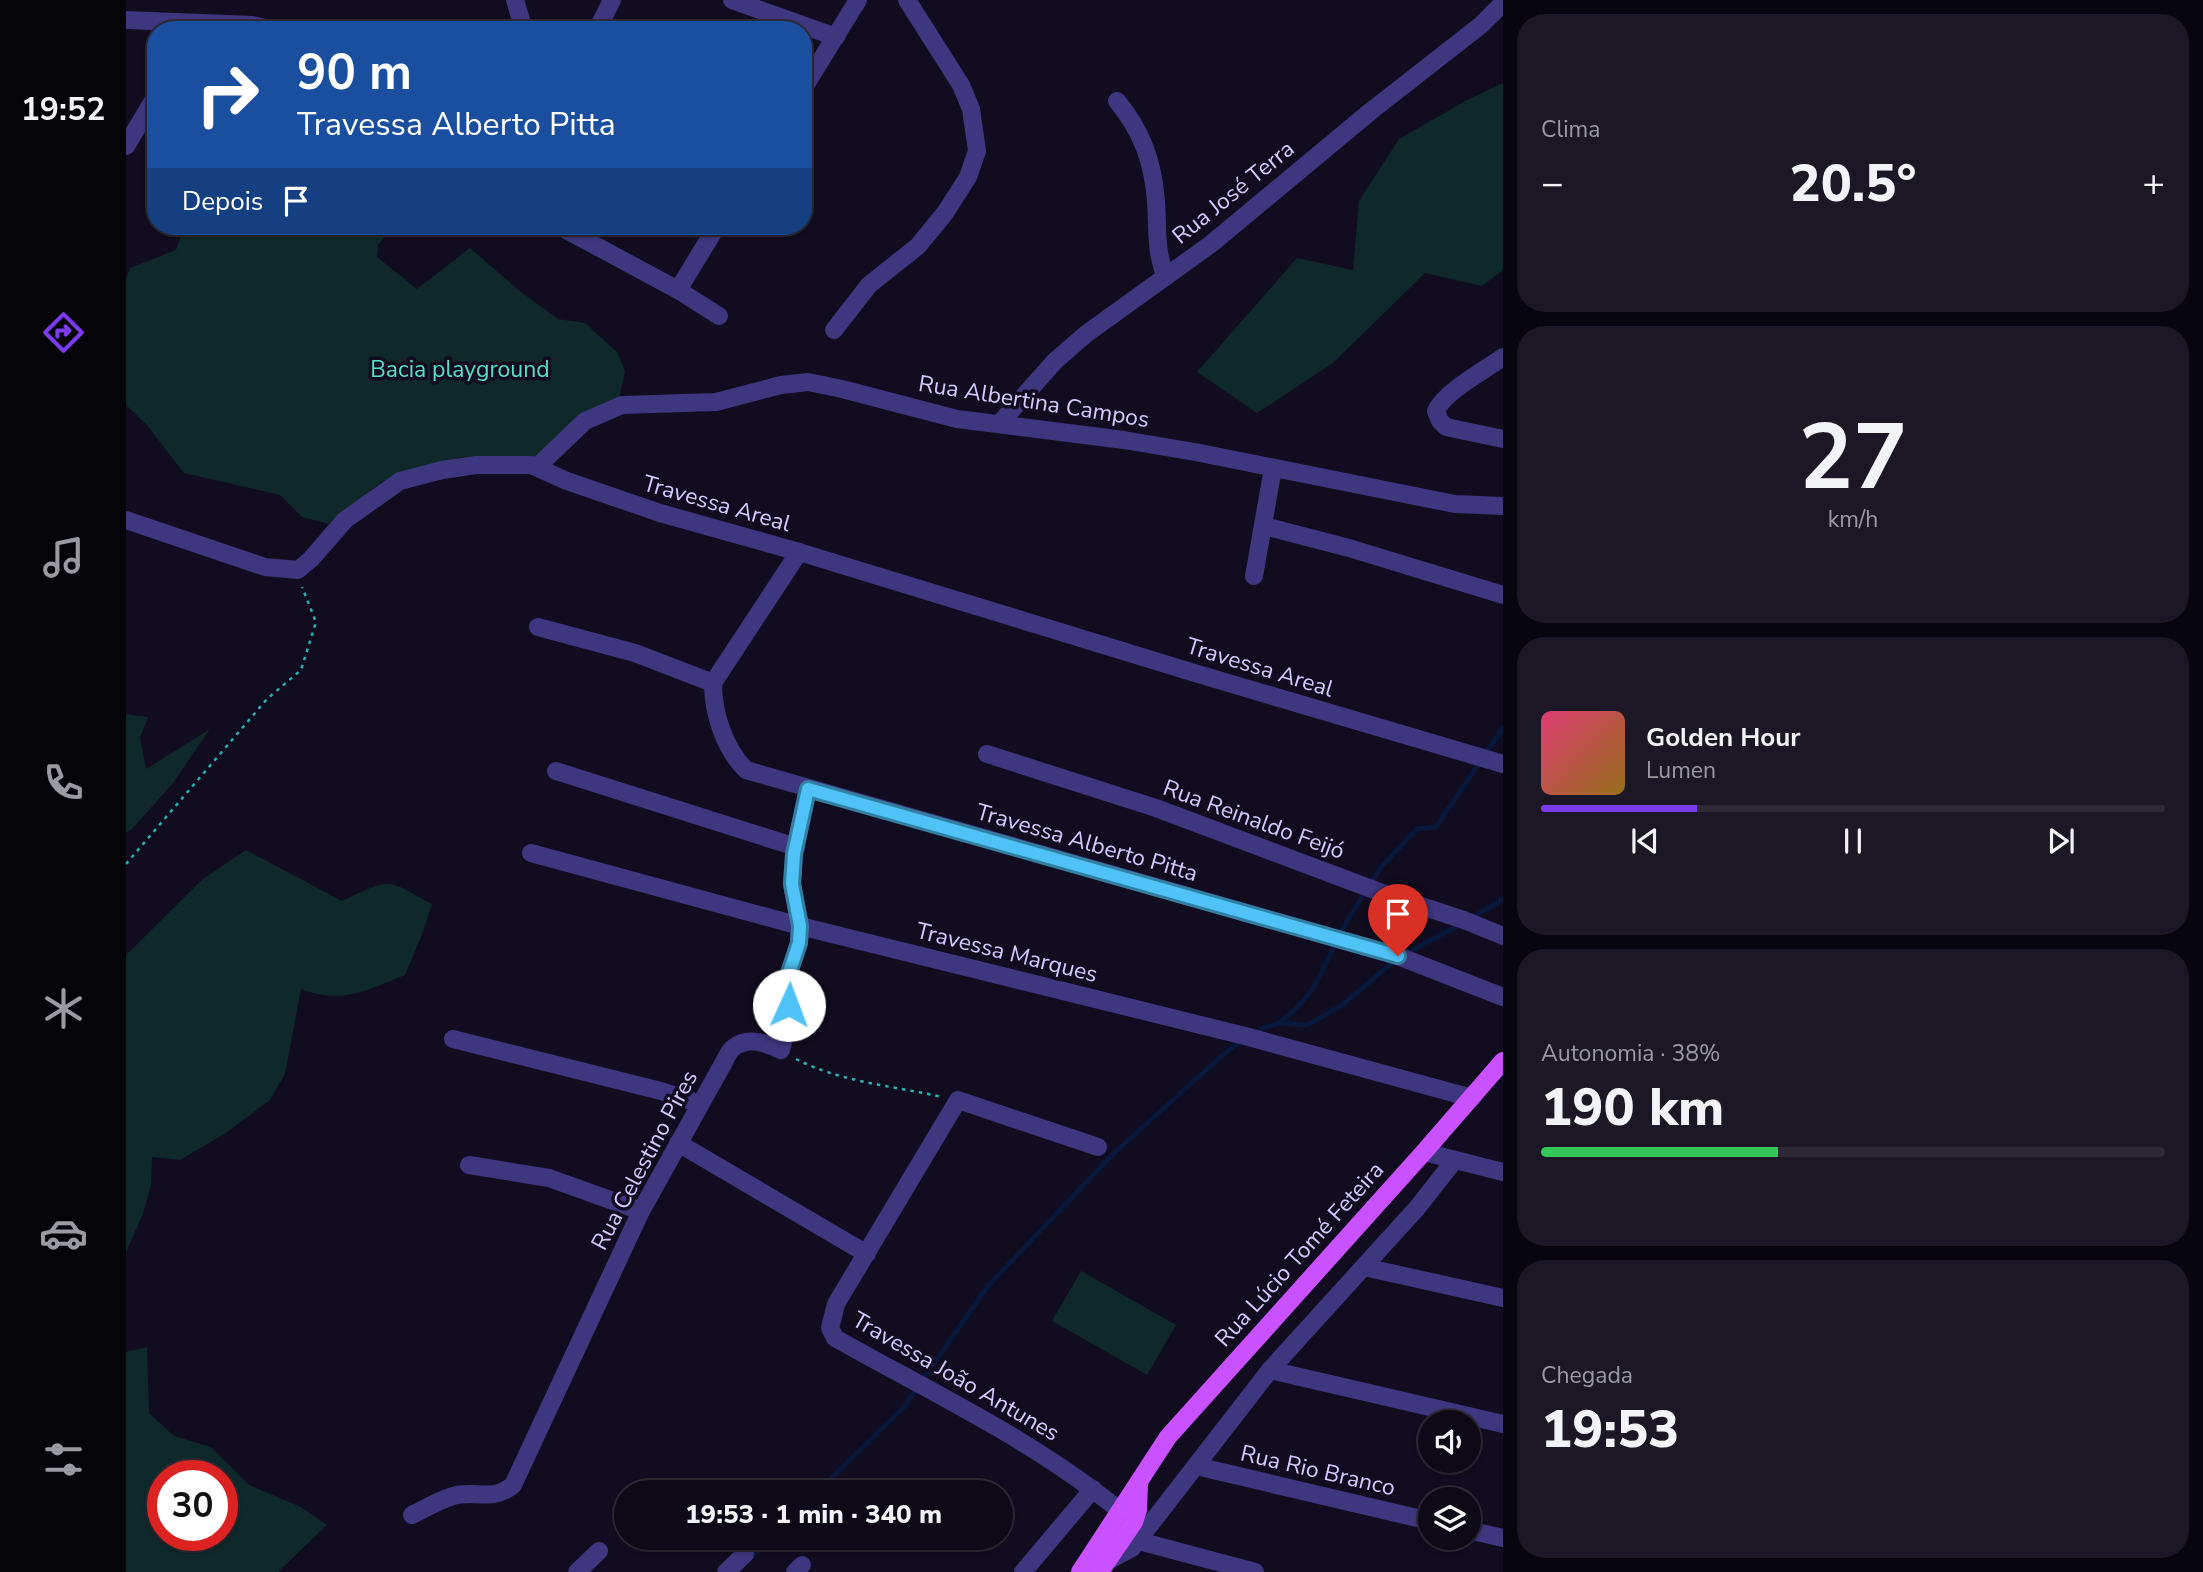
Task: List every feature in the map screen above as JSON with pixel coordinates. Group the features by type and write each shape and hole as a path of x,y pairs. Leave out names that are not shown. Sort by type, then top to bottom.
{"main road":[{"name":"Rua Lúcio Tomé Feteira","path":"1095,1566 1127,1517 1138,1510 1139,1484 1168,1437 1503,1061"}],"street":[{"path":"515,0 521,21"},
{"path":"602,21 612,0"},
{"path":"732,0 791,21"},
{"path":"812,75 858,0"},
{"path":"834,330 869,285 918,246 945,213 968,177 977,151 971,109 961,85 906,0"},
{"name":"Rua José Terra","path":"999,425 1055,361 1086,334 1211,244 1371,111 1481,25 1503,3"},
{"path":"126,20 147,22"},
{"path":"812,28 836,37"},
{"path":"1117,101 1135,124 1150,159 1156,200 1158,249 1166,277"},
{"path":"126,146 147,111"},
{"path":"576,235 678,290 719,316"},
{"path":"678,290 712,235"},
{"path":"1503,357 1448,396 1438,405 1436,411 1446,427 1503,439"},
{"name":"Rua Albertina Campos","path":"537,467 585,421 606,410 622,405 716,402 781,385 808,382 957,419 1124,440 1455,504 1503,506"},
{"name":"Travessa Areal","path":"298,570 345,520 400,481 442,470 476,465 530,465 567,481 660,513 799,552 1503,764"},
{"path":"1254,576 1273,468"},
{"path":"126,520 265,567 298,570"},
{"path":"1264,526 1349,548 1503,595"},
{"path":"538,627 635,653 713,683 799,552"},
{"name":"Travessa Alberto Pitta","path":"713,683 713,702 721,728 736,760 746,770 1398,956 1503,997"},
{"name":"Rua Reinaldo Feijó","path":"986,754 1156,808 1497,934"},
{"path":"556,771 796,847"},
{"path":"781,1050 789,1018 788,976 799,943 800,926 792,884 796,847 808,789"},
{"name":"Travessa Marques","path":"531,853 800,926 1245,1036 1472,1098"},
{"path":"453,1039 661,1091 700,1104"},
{"name":"Rua Celestino Pires","path":"412,1515 454,1495 492,1495 504,1492 513,1485 641,1211 733,1048 764,1041 781,1050"},
{"path":"958,1100 1098,1147"},
{"name":"Travessa João Antunes","path":"958,1100 836,1304 830,1328 835,1338 1001,1429 1093,1489 1127,1517"},
{"path":"678,1143 867,1254"},
{"path":"1424,1152 1503,1172"},
{"name":"Rua Lúcio Tomé Feteira","path":"1095,1566 1132,1548 1139,1541 1270,1370 1417,1208 1454,1160"},
{"path":"469,1165 549,1178 641,1211"},
{"path":"1364,1267 1503,1298"},
{"path":"1270,1370 1503,1424"},
{"name":"Rua Rio Branco","path":"1196,1466 1418,1518"},
{"path":"1023,1572 1093,1489"},
{"path":"1481,1533 1503,1538"},
{"path":"1139,1541 1255,1572"},
{"path":"577,1572 599,1551"},
{"path":"726,1572 745,1554"}],"path":[{"path":"126,864 267,699 301,670 316,622 298,570"},
{"path":"781,1050 819,1069 958,1100"}],"green space":[{"path":"1503,83 1503,270 1482,286 1425,273 1333,363 1257,413 1197,372 1297,258 1353,270 1359,201 1399,139"},
{"name":"Bacia playground","path":"182,235 386,235 378,245 377,257 417,289 470,248 521,292 558,319 585,323 617,352 625,371 619,400 530,464 506,456 462,457 383,481 329,524 302,517 280,495 184,473 146,424 126,405 126,279 130,268 176,250"},
{"path":"126,714 148,717 140,738 146,769 210,729 173,783 126,833"},
{"path":"246,850 342,901 370,888 387,884 404,889 432,904 405,975 342,996 316,994 301,989 285,1074 270,1100 226,1133 180,1160 152,1157 151,1186 142,1216 126,1252 126,955 203,879"},
{"path":"1081,1271 1176,1325 1147,1375 1052,1321"},
{"path":"147,1347 149,1413 174,1436 211,1447 224,1460 147,1460 147,1551 238,1551 238,1474 249,1485 301,1507 327,1525 278,1572 126,1572 126,1352"}],"waterway":[{"path":"1279,1023 1298,1007 1314,987 1343,928 1381,867 1417,829 1436,827 1503,728"},
{"path":"1470,919 1503,899"},
{"path":"1405,954 1461,924"},
{"path":"1253,1034 1279,1023 1307,1025 1341,1006 1394,961"},
{"path":"829,1480 904,1407 987,1287 1114,1153 1244,1039"},
{"path":"750,1558 758,1550"}],"route":[{"path":"789,1005 788,976 799,943 800,926 794,908 794,854 808,789 1398,956"}]}
